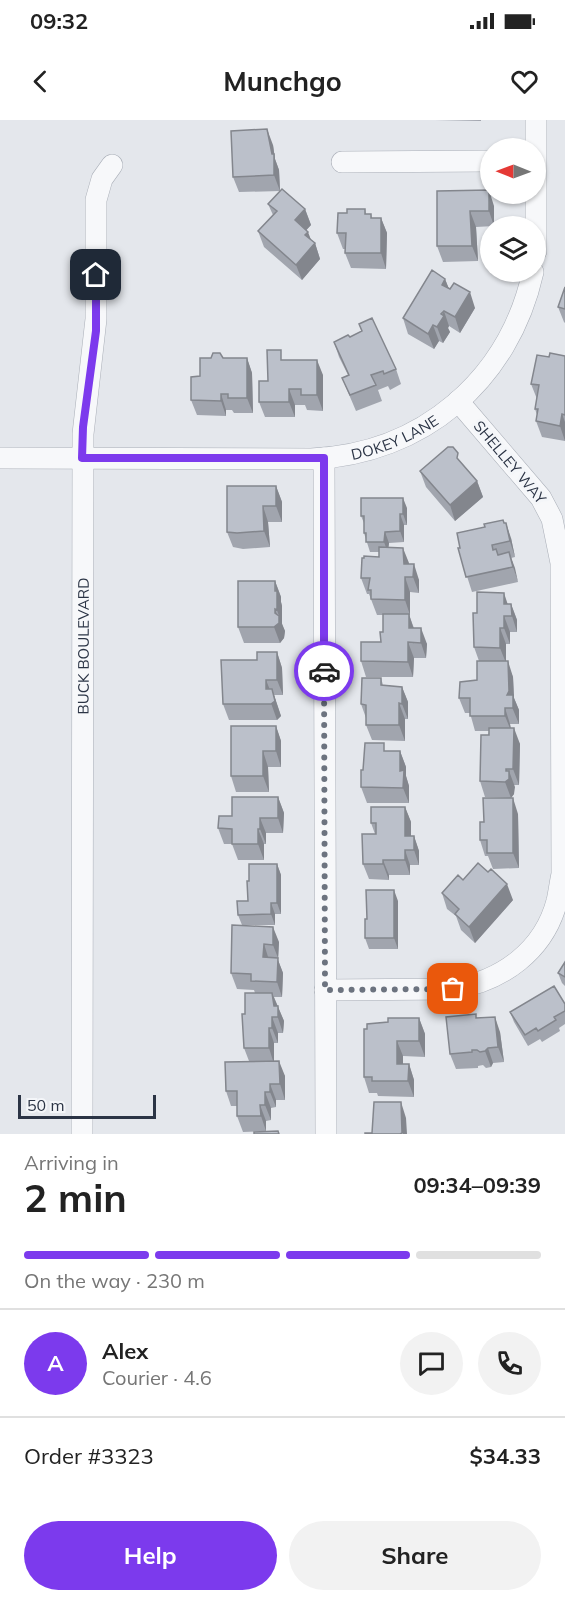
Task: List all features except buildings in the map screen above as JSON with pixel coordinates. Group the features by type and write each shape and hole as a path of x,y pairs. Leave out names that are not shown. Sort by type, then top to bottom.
{"street":[{"path":"536,120 536,138"},
{"path":"342,162 480,160"},
{"name":"BUCK BOULEVARD","path":"82,1134 82,458 96,320 96,200 102,179 112,165"},
{"name":"DOKEY LANE","path":"0,458 324,458 358,453 405,437 436,419 481,379 507,342 523,308 530,282"},
{"name":"SHELLEY WAY","path":"325,990 453,989 493,978 512,967 533,947 548,926 560,890 562,874 561,563 557,538 552,519 542,498 458,401"},
{"path":"324,458 326,1134"}],"way so far":[{"path":"324,671 325,990 453,989"}],"route":[{"path":"96,275 96,331 83,427 82,458 324,458 324,671"}]}
